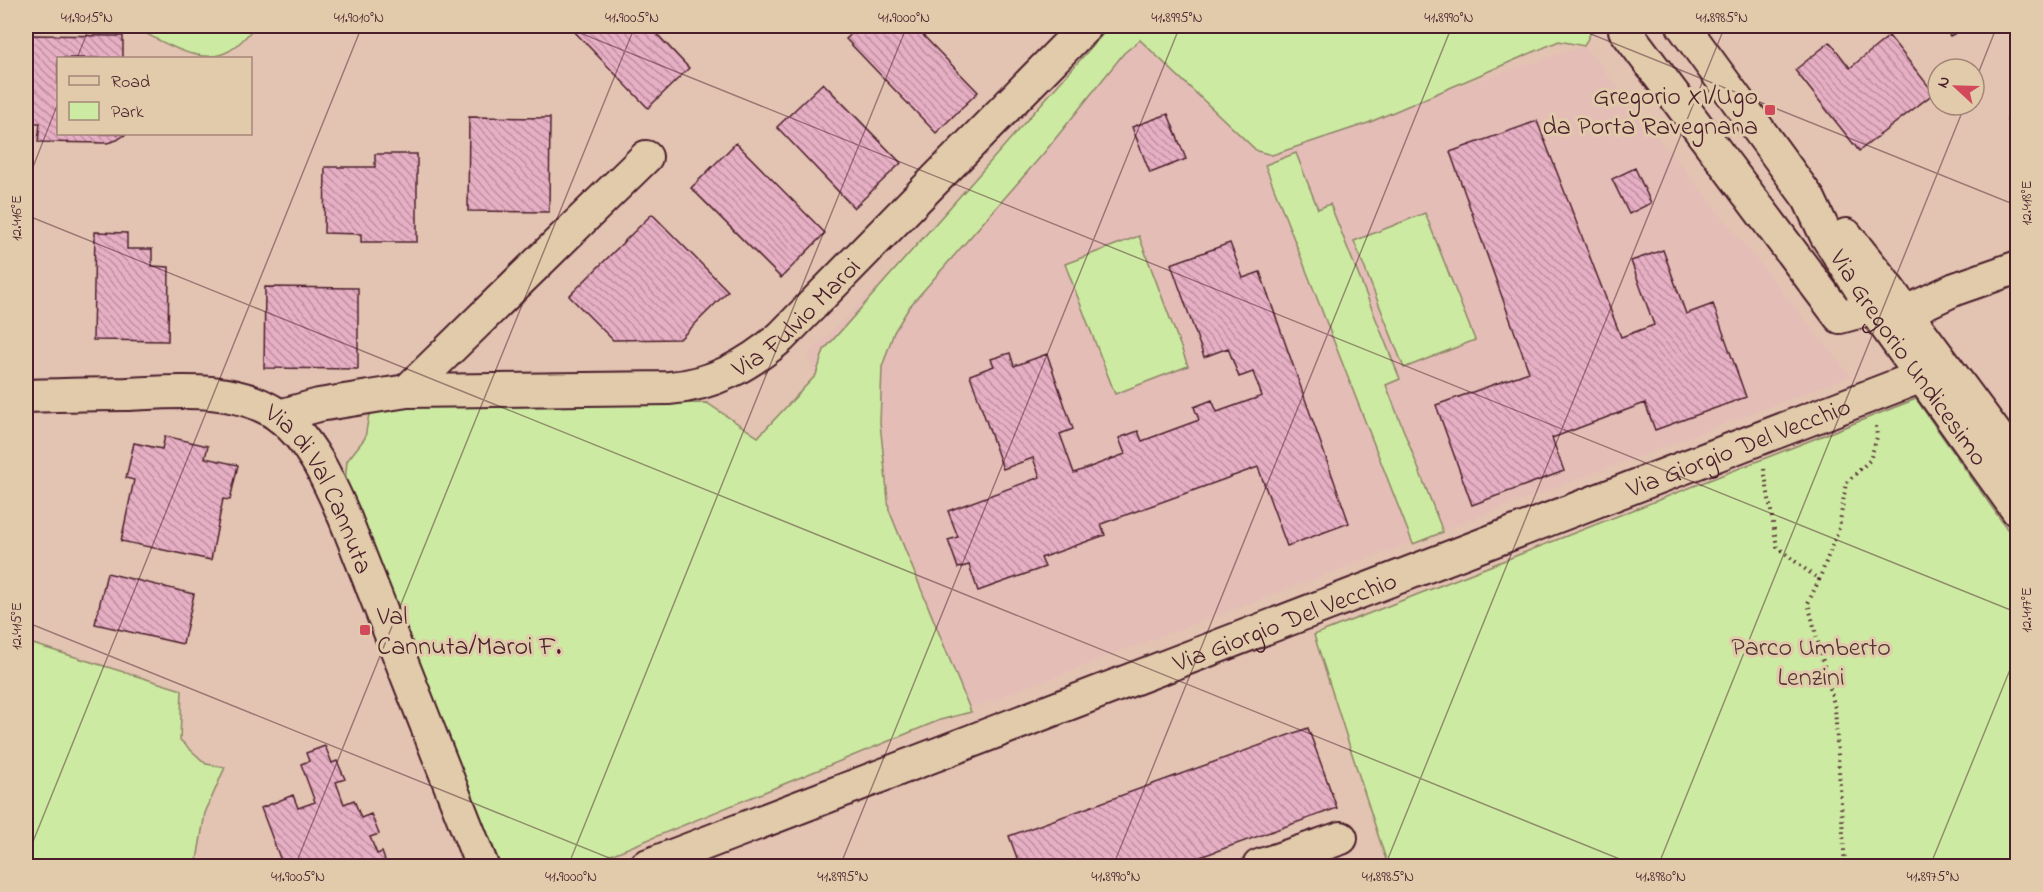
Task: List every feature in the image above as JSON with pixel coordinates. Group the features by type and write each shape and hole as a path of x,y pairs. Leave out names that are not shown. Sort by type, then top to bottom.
{"street":[{"name":"Via Fulvio Maroi","path":"279,416 318,405 407,391 669,388 705,383 736,370 758,356 788,330 1086,26"},
{"path":"1626,26 1624,30 1669,92 1840,317 1873,308"},
{"name":"Via Gregorio Undicesimo","path":"1683,26 1809,199 1846,235 2018,464"},
{"path":"407,391 646,157"},
{"name":"Via Gregorio Undicesimo","path":"1809,199 1826,236 1873,308 2018,511"},
{"path":"1906,312 1955,289 2018,267"},
{"name":"Via Giorgio Del Vecchio","path":"646,867 1922,376"},
{"name":"Via di Val Cannuta","path":"26,396 182,392 224,395 250,400 279,416 292,428 314,457 335,495 482,867"},
{"path":"1259,867 1341,838"}],"path":[{"path":"1845,867 1835,708 1808,603 1839,528 1846,483 1870,460 1877,437 1874,416 1848,404"},
{"path":"1760,438 1777,547 1819,580"}],"shaded area":[{"path":"1138,29 1257,151 1584,46 1850,376 940,720 808,355"}],"green space":[{"path":"131,26 254,26 235,47 223,54 210,56 183,51"},
{"path":"1110,26 1594,26 1584,46 1559,41 1368,123 1272,155 1257,151 1140,40 1124,53 1043,154 910,306 894,332 882,367 880,423 889,510 971,712 940,720 584,866 501,866 345,483 347,461 365,438 369,414 408,404 707,403 758,437 816,375 824,350"},
{"path":"1296,153 1318,209 1330,204 1400,379 1386,385 1443,532 1413,544 1265,165"},
{"path":"1425,213 1475,340 1404,368 1354,241"},
{"path":"1139,236 1188,366 1115,394 1065,264"},
{"name":"Parco Umberto Lenzini","path":"1916,399 2017,543 2017,866 1388,866 1314,635"},
{"path":"33,644 182,690 180,740 206,764 225,767 205,813 196,866 26,866 26,664"}],"building":[{"path":"569,26 668,26 658,35 689,68 648,108"},
{"path":"860,26 914,26 978,92 936,133 846,39"},
{"path":"1943,26 1969,26 1950,36"},
{"path":"26,35 123,36 123,57 57,57 57,135 124,135 107,143 38,142 40,123 26,123"},
{"path":"1889,36 1926,83 1926,99 1859,151 1795,70 1830,42 1850,68"},
{"path":"823,83 901,163 854,208 777,127"},
{"path":"2018,111 2018,134 2007,120"},
{"path":"1168,114 1186,159 1150,173 1132,127"},
{"path":"469,117 550,118 549,212 468,211"},
{"path":"1537,121 1621,337 1654,325 1631,261 1663,250 1686,314 1713,304 1746,397 1655,430 1645,403 1552,438 1564,471 1472,505 1436,405 1529,372 1450,152"},
{"path":"736,143 825,233 781,278 691,188"},
{"path":"375,154 417,154 417,242 361,242 361,234 324,233 325,167 375,167"},
{"path":"1635,168 1651,203 1629,214 1612,179"},
{"path":"652,214 728,291 680,339 613,340 569,296"},
{"path":"95,232 127,233 127,249 152,249 152,266 169,267 168,341 93,340"},
{"path":"1230,243 1243,278 1260,272 1349,523 1287,546 1258,467 1101,524 1105,535 1041,558 1045,567 978,591 969,565 958,568 948,540 958,537 948,511 1040,477 1033,458 1003,469 970,375 994,366 991,359 1010,353 1014,366 1047,354 1073,429 1060,434 1074,473 1125,454 1119,438 1138,431 1142,441 1199,420 1194,407 1212,400 1217,412 1262,396 1253,372 1239,377 1228,348 1204,357 1171,264"},
{"path":"265,287 358,288 358,369 264,368"},
{"path":"165,436 208,446 205,458 238,465 230,500 223,499 211,560 121,541 134,480 126,478 134,443 162,449"},
{"path":"107,573 194,594 183,644 95,624"},
{"path":"1308,728 1337,808 1175,866 1020,866 1009,836"},
{"path":"325,746 332,763 337,761 345,779 336,782 344,804 354,800 361,818 371,814 379,834 370,837 377,854 382,852 387,866 283,866 261,808 293,795 298,808 315,802 301,764 309,761 306,753"}],"place":[{"name":"Gregorio XI/Ugo da Porta Ravegnana","path":"1770,110"},
{"name":"Val Cannuta/Maroi F.","path":"365,630"}]}
